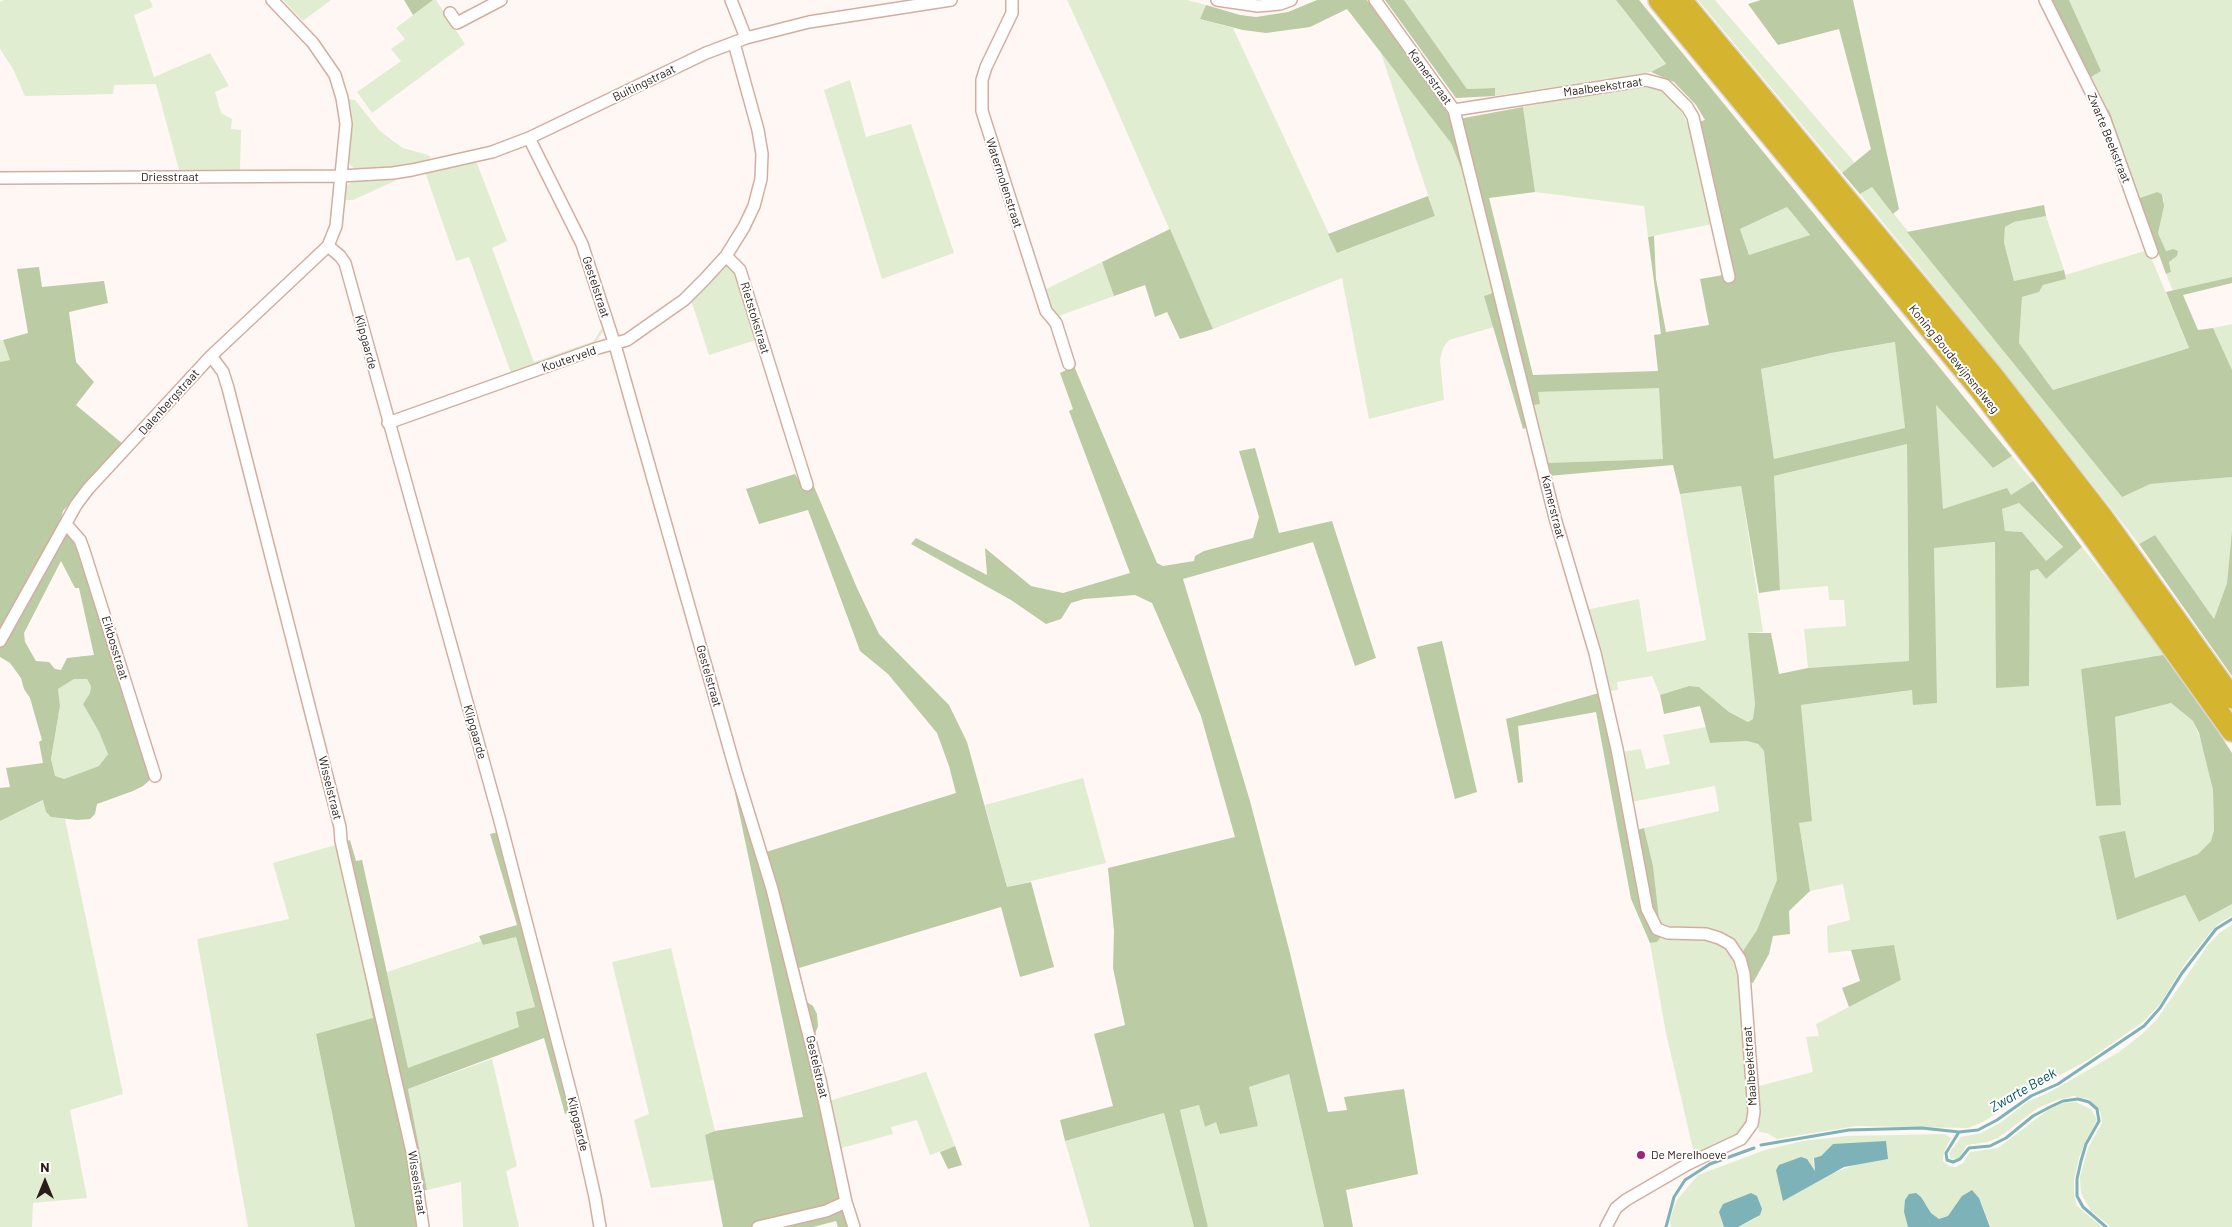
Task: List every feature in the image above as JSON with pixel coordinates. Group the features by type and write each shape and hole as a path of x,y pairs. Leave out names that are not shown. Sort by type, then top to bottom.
{"highway":[{"name":"Koning Boudewijnsnelweg","path":"1659,0 1979,388 2089,531 2232,731"},
{"name":"Koning Boudewijnsnelweg","path":"1681,0 1992,375 2102,517 2232,698"}],"street":[{"name":"Dalenbergstraat","path":"0,641 76,505 88,489 210,356 328,246 336,226 346,124 342,98 335,75 313,43 272,0"},
{"path":"450,13 457,23 501,0"},
{"path":"731,0 746,38"},
{"name":"Buitingstraat","path":"340,176 386,174 412,170 492,152 529,138 706,53 746,38 809,22 951,0"},
{"name":"Watermolenstraat","path":"1012,0 1012,13 986,67 982,80 982,111 1046,312 1056,323 1069,364"},
{"path":"1217,0 1258,6 1280,4 1292,0"},
{"name":"Kamerstraat","path":"1375,0 1454,110 1555,518 1595,653 1617,749 1647,909 1657,929 1668,933 1706,934 1720,938 1730,944 1740,959 1744,974"},
{"name":"Zwarte Beekstraat","path":"2044,0 2105,120 2152,252"},
{"path":"726,256 754,206 762,167 758,130 734,43"},
{"name":"Maalbeekstraat","path":"1454,110 1646,80 1665,85 1687,107 1693,117 1729,278"},
{"name":"Gestelstraat","path":"529,138 582,244 615,345 736,772 772,889 820,1080 846,1202 854,1227"},
{"name":"Driesstraat","path":"0,178 340,176"},
{"name":"Klipgaarde","path":"328,246 340,256 345,264 507,850 577,1117 600,1227"},
{"name":"Kouterveld","path":"388,423 598,348 615,345 627,340 684,300 726,256"},
{"name":"Rietstokstraat","path":"726,256 740,270 807,485"},
{"name":"Wisselstraat","path":"210,356 223,372 228,388 340,826 341,841 412,1152 423,1227"},
{"name":"Eikbosstraat","path":"66,524 80,540 84,551 155,776"},
{"name":"Maalbeekstraat","path":"1606,1227 1612,1214 1626,1200 1688,1164 1741,1139 1752,1124 1754,1112 1744,974"},
{"path":"758,1227 826,1211 846,1202"}],"green space":[{"path":"4,0 150,0 153,7 134,15 154,77 210,53 229,86 215,92 221,113 232,119 231,129 241,130 240,171 179,170 156,84 114,85 113,94 25,96 13,69 0,49 0,2"},
{"path":"283,0 331,0 303,21"},
{"path":"404,0 433,0 413,15"},
{"path":"433,0 436,0 465,44 372,113 357,92 401,61 391,49 405,39 396,28"},
{"path":"1067,0 1187,0 1206,5 1200,19 1233,28 1338,253 1435,216 1381,53 1451,143 1464,175 1493,294 1484,296 1494,327 1449,340 1443,348 1440,360 1444,400 1369,419 1342,278 1213,329"},
{"path":"1317,0 1367,0 1453,120 1523,107 1535,192 1489,198 1533,375 1658,371 1654,335 1661,334 1648,237 1654,236 1656,279 1666,332 1709,325 1700,279 1723,275 1688,125 1705,120 1696,105 1674,82 1651,72 1666,64 1616,0 1639,0 2012,456 1993,468 1936,405 1943,509 2007,488 2011,495 2033,481 2082,547 2046,579 2038,569 2030,571 2029,686 1996,688 1995,542 1934,548 1937,703 1913,705 1912,690 1801,705 1812,821 1799,823 1810,891 1789,911 1790,934 1773,936 1769,954 1753,983 1748,981 1743,951 1757,930 1777,880 1764,751 1758,744 1747,741 1710,743 1700,706 1664,714 1660,695 1689,686 1699,687 1729,712 1748,722 1753,719 1755,704 1748,633 1771,633 1779,674 1808,668 1909,661 1907,444 1774,476 1780,590 1759,593 1741,486 1680,494 1673,465 1548,476 1545,463 1663,459 1659,388 1538,392 1540,404 1532,405 1535,425 1523,429 1484,296 1493,293 1464,175 1451,143 1347,9 1310,27 1266,33 1243,30 1200,19 1206,5 1240,15 1256,17 1288,12","holes":["1787,207 1810,235 1749,255 1740,229","1895,342 1905,428 1774,459 1761,369 1831,353","2019,503 2063,547 2046,561 2022,532 2005,531 2002,509"]},
{"path":"1385,0 1404,0 1467,89 1495,88 1495,96 1456,98"},
{"path":"1404,0 1616,0 1666,65 1651,72 1495,96 1495,88 1467,89"},
{"path":"1698,0 1715,0 1855,163 1842,173"},
{"path":"1761,0 1853,0 1899,209 1893,214 1872,187 1860,194 1842,173 1871,149 1839,29 1778,45 1748,4"},
{"path":"2038,0 2069,0 2101,71 2081,83"},
{"path":"2069,0 2232,0 2232,277 2173,291 2166,274 2171,272 2169,262 2177,256 2173,249 2166,251 2158,233 2164,199 2162,194 2157,192 2140,198 2109,111 2104,112 2089,78 2100,71"},
{"path":"850,80 866,137 911,124 954,253 882,279 824,90"},
{"path":"1649,87 1657,88 1669,95 1688,125 1713,224 1648,237 1644,206 1535,192 1523,107 1603,92"},
{"path":"349,99 355,100 379,130 393,141 403,148 428,155 431,157 429,160 391,168 355,169 351,166 347,160"},
{"path":"2109,110 2140,198 2157,192 2162,194 2164,206 2158,233 2166,251 2173,249 2178,251 2177,256 2169,262 2171,272 2166,274 2142,208 2131,212 2098,113"},
{"path":"476,161 507,241 492,248 534,362 594,341 601,329 604,330 594,345 511,373 469,257 456,261 425,172"},
{"path":"394,179 395,181 353,200 346,200 342,196 345,187 353,181"},
{"path":"1872,187 2040,394 2150,484 2232,477 2232,530 2227,583 2214,619 2155,535 2139,544 1993,358 1860,194"},
{"path":"1428,196 1435,216 1337,253 1328,234"},
{"path":"2044,205 2046,216 2014,222 2005,227 2004,243 2014,281 2064,270 2066,279 2043,285 2039,292 2022,297 2019,343 2053,390 2189,348 2166,292 2232,277 2232,283 2183,295 2198,330 2213,328 2232,370 2232,477 2150,484 2122,497 1907,232"},
{"path":"1787,207 1810,235 1749,255 1740,229"},
{"path":"2046,216 2064,270 2014,281 2004,244 2005,227 2014,222"},
{"path":"1170,229 1213,329 1180,339 1167,312 1155,317 1145,285 1114,296 1102,262"},
{"path":"2148,250 2189,348 2053,390 2019,343 2022,297 2039,292 2043,285 2066,279 2065,275"},
{"path":"1102,262 1114,296 1056,317 1048,306 1044,290"},
{"path":"726,266 737,273 756,340 709,355 691,300 720,269"},
{"path":"39,267 42,287 104,281 108,303 69,312 76,362 94,382 76,405 123,444 63,511 59,527 77,544 151,779 133,791 97,804 95,814 90,819 77,820 51,817 46,812 43,800 0,821 0,788 10,787 6,768 43,763 39,742 42,740 30,698 24,689 21,678 10,663 0,657 0,362 10,360 3,340 28,333 17,269","holes":["61,561 75,588 79,588 94,655 67,658 61,670 55,669 49,662 36,661 25,642 24,633","74,679 87,679 91,686 90,693 83,704 99,732 108,754 99,766 64,779 55,776 51,759 60,706 58,689"]},
{"path":"2232,324 2232,370 2213,328"},
{"path":"0,340 3,340 10,360 0,362"},
{"path":"1896,342 1905,428 1774,459 1761,369 1831,353"},
{"path":"1074,366 1157,563 1163,566 1194,561 1195,556 1204,551 1253,538 1259,517 1239,451 1255,448 1279,533 1332,521 1376,658 1355,666 1313,542 1183,579 1250,801 1290,953 1328,1112 1347,1110 1344,1097 1404,1089 1418,1174 1346,1190 1353,1227 1324,1227 1289,1074 1249,1087 1258,1126 1220,1134 1216,1122 1205,1127 1199,1105 1180,1110 1208,1227 1194,1227 1164,1113 1065,1141 1060,1120 1113,1106 1094,1034 1125,1025 1113,968 1114,931 1108,868 1235,837 1201,716 1152,603 1135,595 1084,599 1071,603 1061,619 1046,624 1011,600 911,544 916,538 987,575 985,548 1031,586 1063,593 1130,573 1069,411 1073,409 1060,373"},
{"path":"1659,387 1663,459 1545,463 1532,405 1538,392"},
{"path":"1935,404 1993,468 2012,456 2033,481 2011,496 2007,489 1943,510"},
{"path":"1907,444 1909,661 1808,668 1804,629 1846,626 1844,600 1829,600 1828,586 1780,590 1774,476"},
{"path":"795,474 799,481 810,477 857,588 879,634 949,705 967,742 1007,887 1031,882 1054,967 1020,977 1001,907 799,968 807,1002 813,1006 817,1014 818,1026 815,1034 806,1036 849,1227 838,1227 836,1221 813,1227 723,1227 705,1135 715,1131 803,1117 735,793 740,792 766,852 956,793 937,733 888,674 860,651 808,510 759,524 746,489"},
{"path":"1741,486 1763,632 1749,633 1755,704 1754,719 1748,722 1729,712 1699,687 1689,686 1660,695 1652,676 1617,682 1618,690 1609,691 1585,610 1639,599 1647,652 1706,640 1680,494"},
{"path":"2019,503 2063,548 2046,562 2022,532 2005,531 2002,508"},
{"path":"2232,530 2232,676 2139,544 2155,535 2214,619 2227,583"},
{"path":"1996,542 1996,687 2028,686 2030,571 2038,569 2046,579 2082,547 2168,654 2081,669 2096,806 2121,805 2115,717 2171,703 2193,721 2204,748 2213,790 2214,830 2211,841 2198,854 2135,878 2117,920 2185,895 2199,922 2232,904 2232,916 2218,924 2208,935 2184,965 2160,1004 2143,1022 2088,1060 2038,1087 1983,1122 1968,1128 1856,1126 1777,1139 1767,1133 1759,1132 1755,1087 1813,1072 1806,1037 1819,1036 1816,1024 1901,980 1894,946 1828,953 1827,926 1850,920 1843,884 1810,891 1799,823 1811,820 1801,705 1912,690 1936,703 1934,548"},
{"path":"1442,641 1477,792 1455,799 1417,647"},
{"path":"2168,654 2232,753 2232,904 2199,922 2185,895 2117,920 2099,836 2125,831 2135,878 2198,854 2211,841 2214,830 2213,790 2199,733 2193,721 2171,703 2115,717 2121,805 2096,806 2081,669"},
{"path":"74,679 87,679 91,686 90,693 83,704 99,732 108,754 99,766 64,779 55,777 51,759 60,706 58,689"},
{"path":"1599,693 1637,830 1644,828 1653,866 1661,937 1657,942 1650,943 1631,899 1596,712 1518,726 1523,782 1518,783 1506,719"},
{"path":"1706,727 1710,743 1747,741 1758,744 1764,751 1777,880 1757,930 1743,951 1731,940 1663,929 1657,919 1653,866 1644,828 1719,811 1715,786 1631,802 1621,752 1641,749 1646,769 1670,764 1663,735"},
{"path":"1083,778 1106,863 1007,887 985,805"},
{"path":"44,800 46,812 51,817 65,819 123,1094 70,1110 87,1198 33,1203 32,1227 0,1227 0,821"},
{"path":"498,832 579,1111 565,1114 544,1038 408,1089 427,1190 417,1191 421,1227 355,1227 316,1034 373,1018 339,844 350,840 356,861 362,860 408,1068 519,1027 516,1012 535,1007 516,937 483,945 479,936 517,925 490,834"},
{"path":"339,844 373,1019 316,1034 355,1227 248,1227 197,939 289,919 273,863"},
{"path":"2232,925 2232,1227 2111,1227 2091,1211 2081,1193 2080,1177 2088,1148 2102,1123 2101,1113 2089,1099 2074,1096 2057,1100 2038,1108 1998,1138 1967,1145 1959,1158 1951,1159 1949,1153 1961,1137 1981,1133 2000,1123 2029,1101 2050,1092 2119,1052 2142,1034 2157,1019 2208,945 2219,933"},
{"path":"516,937 535,1007 520,1027 408,1069 387,972 481,941 483,945"},
{"path":"1661,937 1712,940 1726,945 1739,966 1751,1115 1742,1135 1695,1158 1666,1033 1650,943 1657,942"},
{"path":"1894,945 1901,980 1849,1007 1842,988 1860,981 1851,950"},
{"path":"671,948 715,1131 705,1135 715,1180 651,1188 634,1120 649,1114 612,962"},
{"path":"492,1059 517,1166 506,1171 519,1227 463,1227 461,1182 427,1190 408,1089"},
{"path":"926,1072 955,1146 930,1155 917,1120 891,1127 893,1134 838,1149 829,1101"},
{"path":"1289,1074 1324,1227 1208,1227 1180,1110 1199,1105 1205,1127 1216,1122 1258,1126 1249,1087"},
{"path":"2076,1102 2091,1109 2097,1120 2079,1158 2074,1180 2074,1195 2077,1206 2102,1227 1991,1227 1979,1198 1972,1190 1948,1216 1939,1219 1931,1213 1926,1204 1904,1212 1908,1227 1738,1227 1756,1218 1719,1212 1724,1227 1671,1227 1670,1220 1676,1201 1698,1175 1765,1150 1803,1141 1846,1136 1945,1134 1951,1138 1944,1152 1943,1161 1949,1166 1956,1167 1963,1163 1970,1152 1998,1148 2048,1110 2063,1103","holes":["1833,1144 1837,1144 1854,1165 1833,1173 1777,1168 1793,1160 1808,1161 1815,1171 1813,1159 1821,1156"]},
{"path":"1165,1113 1194,1227 1090,1227 1065,1141"},
{"path":"955,1146 962,1165 948,1169 940,1152"}],"water":[{"path":"1886,1141 1888,1159 1844,1167 1783,1201 1776,1170 1779,1165 1801,1157 1807,1159 1815,1171 1814,1158 1821,1156 1833,1144"},
{"path":"1972,1190 1979,1198 1990,1227 1908,1227 1904,1212 1905,1200 1909,1194 1916,1193 1921,1197 1931,1213 1939,1219 1948,1216 1962,1196"},
{"path":"1751,1193 1757,1196 1762,1209 1760,1215 1738,1227 1724,1227 1719,1212 1723,1204"}],"waterway":[{"name":"Zwarte Beek","path":"1761,1145 1849,1130 1922,1128 1959,1132 1978,1130 1997,1120 2031,1096 2058,1084 2144,1026 2160,1008 2182,973 2216,929 2232,919"},
{"path":"1959,1132 1946,1153 1947,1160 1953,1162 1960,1159 1969,1148 1990,1146 2006,1138 2033,1116 2063,1101 2078,1099 2089,1102 2097,1109 2099,1121 2086,1144 2081,1161 2077,1179 2077,1196 2083,1207 2106,1227"},
{"name":"Zwarte Beek","path":"1666,1227 1674,1197 1685,1180 1710,1164 1754,1148"}],"place":[{"name":"De Merelhoeve","path":"1641,1155"}]}
